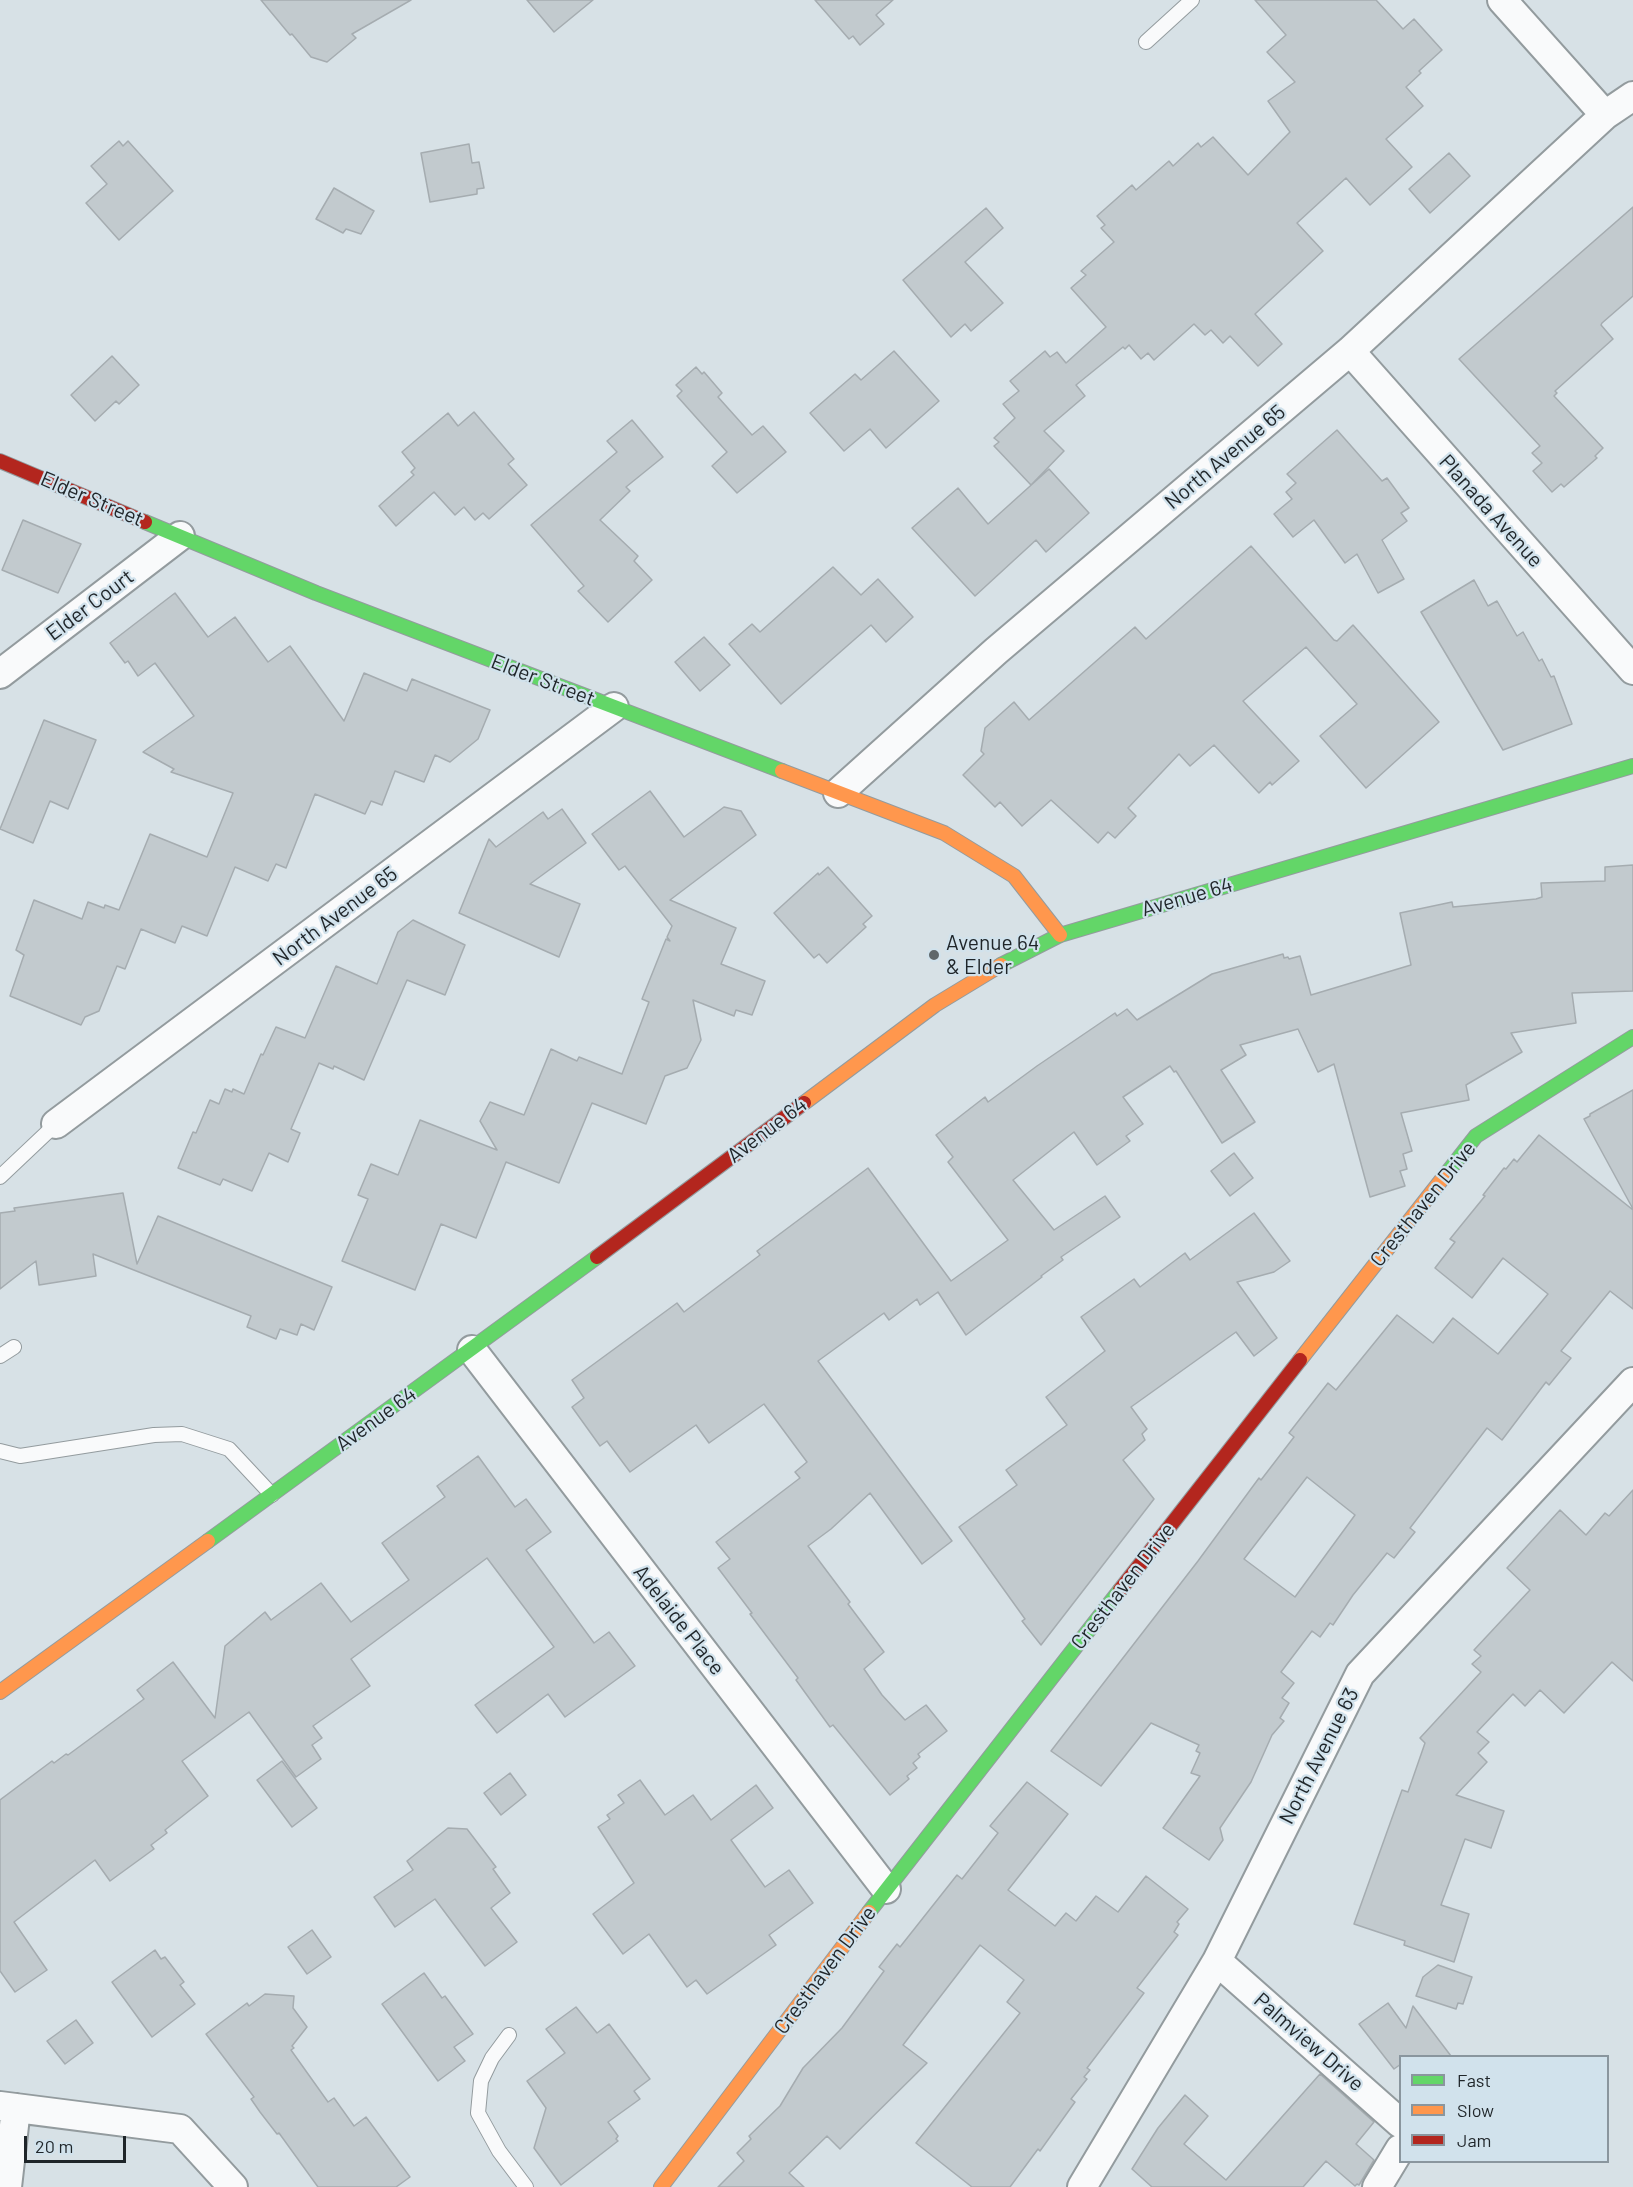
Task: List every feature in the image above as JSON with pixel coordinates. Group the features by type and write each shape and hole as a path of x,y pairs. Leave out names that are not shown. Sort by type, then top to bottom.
{"street":[{"path":"1502,0 1605,115"},
{"name":"North Avenue 65","path":"838,793 996,651 1350,351 1605,115 1633,96"},
{"name":"Planada Avenue","path":"1350,351 1633,670"},
{"name":"Elder Street","path":"0,461 316,593 944,833 1014,876 1060,935"},
{"name":"Elder Court","path":"0,674 180,536"},
{"name":"North Avenue 65","path":"56,1124 614,707"},
{"name":"Avenue 64","path":"0,1692 472,1350 935,1005 1002,964 1060,935 1633,766"},
{"name":"Cresthaven Drive","path":"661,2187 886,1889 1476,1137 1633,1037"},
{"name":"Adelaide Place","path":"472,1350 886,1889"},
{"name":"North Avenue 63","path":"1082,2187 1217,1961 1360,1674 1633,1382"},
{"name":"Palmview Drive","path":"1217,1961 1399,2120"},
{"path":"7,2187 8,2107 180,2130 233,2187"},
{"path":"1377,2187 1399,2152"}],"lane":[{"path":"1146,42 1192,0"},
{"path":"0,1177 56,1124"},
{"path":"0,1356 14,1347"},
{"path":"0,1451 20,1456 154,1435 182,1434 229,1449 272,1495"},
{"path":"508,2035 492,2058 481,2081 478,2113 499,2151 526,2187"}],"building":[{"path":"261,0 411,0 352,34 356,38 327,62 311,57"},
{"path":"527,0 593,0 554,32"},
{"path":"815,0 893,0 876,15 884,24 860,45 853,36 849,39"},
{"path":"1255,0 1376,0 1403,29 1414,19 1442,50 1419,71 1421,73 1406,87 1423,106 1386,139 1412,167 1370,205 1346,178 1297,223 1323,251 1255,314 1282,344 1258,366 1230,336 1223,343 1211,330 1205,335 1194,324 1154,360 1148,353 1141,359 1129,345 1125,349 1123,347 1076,385 1085,396 1044,431 1064,451 1031,485 994,446 999,442 994,438 1015,418 1003,404 1019,391 1010,381 1045,351 1050,357 1057,352 1066,363 1106,327 1071,288 1086,275 1081,271 1114,242 1101,228 1105,225 1097,216 1132,185 1136,190 1169,161 1173,166 1198,143 1201,147 1213,137 1248,175 1290,132 1268,101 1295,82 1267,52 1286,35"},
{"path":"119,141 123,146 128,141 173,191 119,240 86,203 107,184 91,166"},
{"path":"469,144 472,163 479,162 484,188 477,189 477,194 430,202 421,153"},
{"path":"1449,153 1470,176 1430,213 1409,189"},
{"path":"334,188 374,211 361,234 346,229 343,233 316,219"},
{"path":"1633,207 1633,296 1601,325 1613,339 1555,391 1557,393 1554,396 1603,448 1595,456 1597,458 1564,487 1561,484 1552,492 1533,471 1542,463 1532,453 1540,446 1459,359"},
{"path":"986,208 1003,228 965,262 1003,303 971,331 965,324 951,337 903,280"},
{"path":"894,351 939,401 886,448 870,429 844,451 810,413 855,374 861,380"},
{"path":"112,356 139,385 119,404 116,401 95,421 71,395"},
{"path":"696,367 702,374 704,372 722,393 718,397 752,435 763,426 786,452 737,493 712,466 727,452 677,396 682,391 676,385"},
{"path":"474,412 514,459 508,464 527,485 489,519 483,513 475,520 464,507 455,515 434,492 396,526 379,506 414,475 411,472 415,468 402,452 448,413 458,426"},
{"path":"632,420 663,457 626,487 630,491 600,520 638,556 634,561 652,580 608,622 578,591 584,586 531,525 617,452 607,441"},
{"path":"1337,430 1382,481 1387,478 1409,508 1401,513 1407,521 1382,540 1404,579 1378,593 1357,554 1345,563 1314,520 1293,537 1274,514 1292,499 1286,492 1296,483 1287,474"},
{"path":"1049,469 1089,513 1046,552 1036,540 975,596 912,528 958,488 988,524"},
{"path":"23,520 81,544 58,593 2,570"},
{"path":"1251,546 1334,640 1337,641 1353,625 1439,722 1366,788 1320,736 1357,704 1306,647 1243,701 1299,761 1272,785 1270,782 1259,793 1214,745 1190,766 1179,754 1128,808 1136,816 1115,838 1108,832 1098,843 1051,800 1022,826 1000,802 995,807 963,775 984,754 981,751 985,728 1014,702 1029,720 1135,627 1146,639"},
{"path":"833,567 861,595 878,579 913,617 886,642 871,625 781,704 729,644 752,624 760,632"},
{"path":"1474,580 1488,606 1497,601 1517,636 1523,632 1539,661 1542,659 1551,677 1554,676 1572,724 1503,750 1421,612"},
{"path":"175,593 208,637 235,617 268,662 290,646 344,721 364,673 407,691 412,679 490,710 478,739 450,762 435,755 424,782 395,771 382,805 371,801 365,814 315,794 286,868 276,864 268,881 235,867 207,936 182,926 175,943 141,929 125,969 117,966 99,1011 85,1017 81,1025 10,996 24,955 16,950 34,900 82,919 88,902 104,908 105,905 119,910 150,834 207,857 233,793 171,772 174,769 143,752 194,716 155,663 138,676 128,661 125,663 110,643"},
{"path":"704,637 730,665 700,691 675,662"},
{"path":"44,720 96,740 68,809 50,801 33,843 0,829"},
{"path":"650,791 684,837 724,807 741,811 756,835 670,900 736,928 721,964 765,981 752,1015 736,1010 734,1016 693,1000 701,1040 687,1068 665,1076 646,1124 592,1103 559,1183 506,1162 476,1238 441,1224 415,1290 342,1261 368,1199 358,1195 371,1164 398,1175 420,1120 497,1150 480,1121 490,1102 524,1115 551,1049 577,1061 579,1057 622,1074 649,1002 642,999 666,939 670,941 667,937 672,926 625,866 619,870 592,834"},
{"path":"562,809 586,843 530,884 580,904 559,957 459,913 489,839 496,847 543,812 548,819"},
{"path":"1633,865 1633,991 1572,993 1576,1023 1511,1033 1522,1052 1466,1085 1469,1100 1401,1113 1412,1151 1403,1154 1407,1169 1400,1171 1405,1186 1370,1197 1334,1064 1318,1072 1298,1029 1240,1045 1246,1055 1221,1070 1255,1122 1222,1143 1176,1071 1174,1072 1170,1066 1123,1097 1143,1124 1126,1136 1130,1141 1097,1165 1074,1132 1013,1180 1054,1230 1105,1196 1120,1217 1061,1257 1063,1260 966,1335 938,1292 920,1305 917,1299 889,1320 884,1313 818,1361 952,1541 922,1564 870,1493 831,1529 808,1546 884,1652 864,1669 882,1695 905,1720 926,1705 947,1731 918,1754 920,1757 913,1763 917,1768 907,1776 909,1779 890,1795 833,1725 830,1727 796,1680 798,1678 718,1568 730,1559 716,1542 800,1478 795,1472 807,1462 764,1404 709,1443 696,1425 630,1472 607,1441 600,1446 572,1407 584,1398 572,1380 677,1303 684,1312 760,1255 757,1251 868,1168 951,1281 1008,1240 948,1162 953,1157 936,1135 985,1097 988,1102 1115,1013 1117,1016 1127,1009 1137,1020 1212,974 1283,954 1284,958 1289,959 1300,956 1311,995 1411,965 1400,913 1452,902 1453,907 1536,899 1542,897 1541,883 1605,881 1605,867"},
{"path":"828,867 872,916 863,924 866,927 827,963 819,954 814,958 774,913 818,873 819,875"},
{"path":"413,920 465,945 445,995 407,980 364,1080 334,1066 333,1069 319,1063 291,1129 300,1133 288,1162 269,1153 252,1191 223,1179 220,1185 178,1168 210,1100 219,1104 225,1089 232,1092 233,1089 244,1094 261,1054 263,1055 276,1027 305,1038 336,966 377,984 398,932"},
{"path":"1633,1090 1633,1209 1584,1119"},
{"path":"1539,1135 1633,1210 1633,1309 1610,1291 1561,1351 1571,1358 1549,1385 1546,1382 1502,1440 1487,1428 1410,1528 1415,1532 1394,1558 1387,1553 1353,1595 1333,1625 1330,1623 1320,1637 1312,1631 1281,1672 1294,1683 1282,1698 1289,1703 1280,1718 1284,1721 1272,1735 1251,1782 1220,1828 1223,1840 1209,1860 1163,1828 1200,1776 1191,1773 1200,1753 1196,1751 1199,1745 1151,1723 1101,1786 1051,1751 1259,1478 1261,1480 1294,1437 1289,1433 1328,1383 1336,1390 1397,1315 1433,1343 1453,1318 1498,1354 1548,1294 1503,1258 1472,1298 1435,1268 1455,1242 1450,1239 1485,1196 1483,1195 1504,1168 1506,1169 1514,1159 1517,1162","holes":["1307,1477 1355,1515 1295,1597 1244,1559"]},
{"path":"1234,1153 1253,1178 1230,1196 1211,1171"},
{"path":"123,1193 137,1264 158,1216 332,1287 314,1330 301,1324 297,1335 280,1329 276,1339 247,1327 251,1316 93,1254 96,1276 39,1285 36,1261 0,1289 0,1213 15,1211 14,1208"},
{"path":"1254,1213 1290,1261 1274,1272 1237,1282 1277,1338 1254,1356 1236,1332 1131,1407 1147,1429 1142,1434 1145,1440 1123,1460 1154,1499 1041,1645 1022,1621 1025,1619 959,1527 1017,1485 1006,1470 1067,1425 1046,1397 1105,1351 1081,1317 1134,1279 1140,1287 1185,1253 1190,1260"},
{"path":"478,1456 515,1507 526,1499 551,1532 526,1550 594,1643 609,1632 635,1666 565,1717 548,1694 497,1733 475,1705 554,1647 487,1558 351,1659 370,1686 313,1726 322,1738 312,1745 321,1759 296,1777 249,1712 182,1761 208,1796 165,1830 167,1833 151,1845 154,1849 110,1881 95,1860 14,1922 47,1970 15,1992 0,1971 0,1800 52,1761 54,1763 66,1754 68,1755 144,1699 137,1690 173,1662 215,1718 225,1646 265,1612 271,1620 321,1583 351,1622 409,1580 382,1543 445,1497 437,1486"},
{"path":"1633,1490 1633,1681 1612,1662 1564,1713 1540,1690 1525,1706 1513,1694 1477,1732 1489,1742 1478,1753 1487,1762 1456,1795 1504,1811 1491,1848 1465,1839 1441,1905 1469,1914 1454,1962 1404,1945 1405,1941 1354,1924 1402,1790 1408,1792 1425,1743 1420,1738 1481,1672 1472,1664 1481,1656 1474,1650 1530,1590 1507,1568 1560,1510 1586,1535 1605,1513 1609,1516"},
{"path":"282,1761 317,1808 292,1827 257,1780"},
{"path":"510,1773 526,1795 501,1815 484,1793"},
{"path":"640,1780 665,1815 693,1795 711,1820 756,1785 773,1808 731,1840 765,1887 789,1870 813,1903 769,1935 776,1945 707,1994 696,1980 687,1987 649,1934 623,1954 593,1914 634,1883 598,1827 610,1819 607,1815 624,1803 618,1795"},
{"path":"1027,1782 1068,1814 1008,1890 1055,1926 1066,1913 1076,1921 1096,1896 1118,1912 1146,1876 1188,1909 1177,1922 1179,1924 1174,1932 1178,1935 1137,1988 1144,1993 1087,2068 1090,2070 1084,2077 1087,2079 1071,2099 1075,2102 1040,2151 1038,2149 1010,2187 972,2187 916,2143 1020,2013 1007,2002 1024,1980 980,1945 903,2045 927,2063 840,2149 827,2136 789,2173 804,2187 718,2187 744,2161 737,2153 751,2139 749,2136 780,2106 803,2068 842,2028 884,1971 879,1967 897,1944 900,1947 957,1875 962,1879 998,1833 990,1826"},
{"path":"448,1828 467,1829 496,1867 493,1869 510,1893 491,1908 517,1942 485,1966 435,1899 395,1927 374,1897 413,1870 407,1861"},
{"path":"312,1930 331,1957 307,1974 288,1947"},
{"path":"155,1950 161,1959 165,1957 184,1982 180,1985 195,2004 152,2037 112,1982"},
{"path":"1438,1965 1472,1977 1463,2004 1458,2003 1456,2009 1416,1996 1423,1977"},
{"path":"424,1973 442,1998 445,1996 473,2034 454,2047 465,2061 438,2081 382,2004"},
{"path":"265,1994 294,1996 293,2008 307,2027 291,2050 328,2102 334,2098 354,2126 366,2117 410,2177 396,2187 318,2187 279,2133 277,2134 260,2112 251,2099 254,2097 206,2034 247,2003 249,2006"},
{"path":"1388,2003 1406,2028 1413,2006 1450,2055 1399,2055 1399,2065 1394,2069 1359,2024"},
{"path":"576,2007 597,2033 609,2024 650,2079 634,2091 640,2099 608,2122 618,2136 616,2139 618,2141 561,2185 534,2148 546,2108 527,2081 565,2053 546,2029"},
{"path":"76,2020 93,2043 65,2064 47,2041"},
{"path":"1320,2074 1374,2122 1356,2144 1374,2160 1359,2185 1355,2186 1326,2161 1303,2187 1152,2187 1132,2169 1158,2128 1185,2095 1208,2116 1184,2144 1226,2180"}],"traffic: fast":[{"path":"145,522 316,593 782,771"},
{"path":"1001,965 1060,935 1633,766"},
{"path":"1443,1178 1476,1136 1633,1037"},
{"path":"208,1541 597,1257"},
{"path":"869,1912 1120,1590"}],"traffic: slow":[{"path":"782,771 944,833 1014,876 1060,935"},
{"path":"804,1103 935,1005 1001,965"},
{"path":"1300,1360 1443,1178"},
{"path":"0,1692 208,1541"},
{"path":"661,2187 869,1912"}],"traffic: jam":[{"path":"0,461 145,522"},
{"path":"597,1257 804,1103"},
{"path":"1120,1590 1300,1360"}],"place":[{"name":"Avenue 64 & Elder","path":"934,955"}]}
